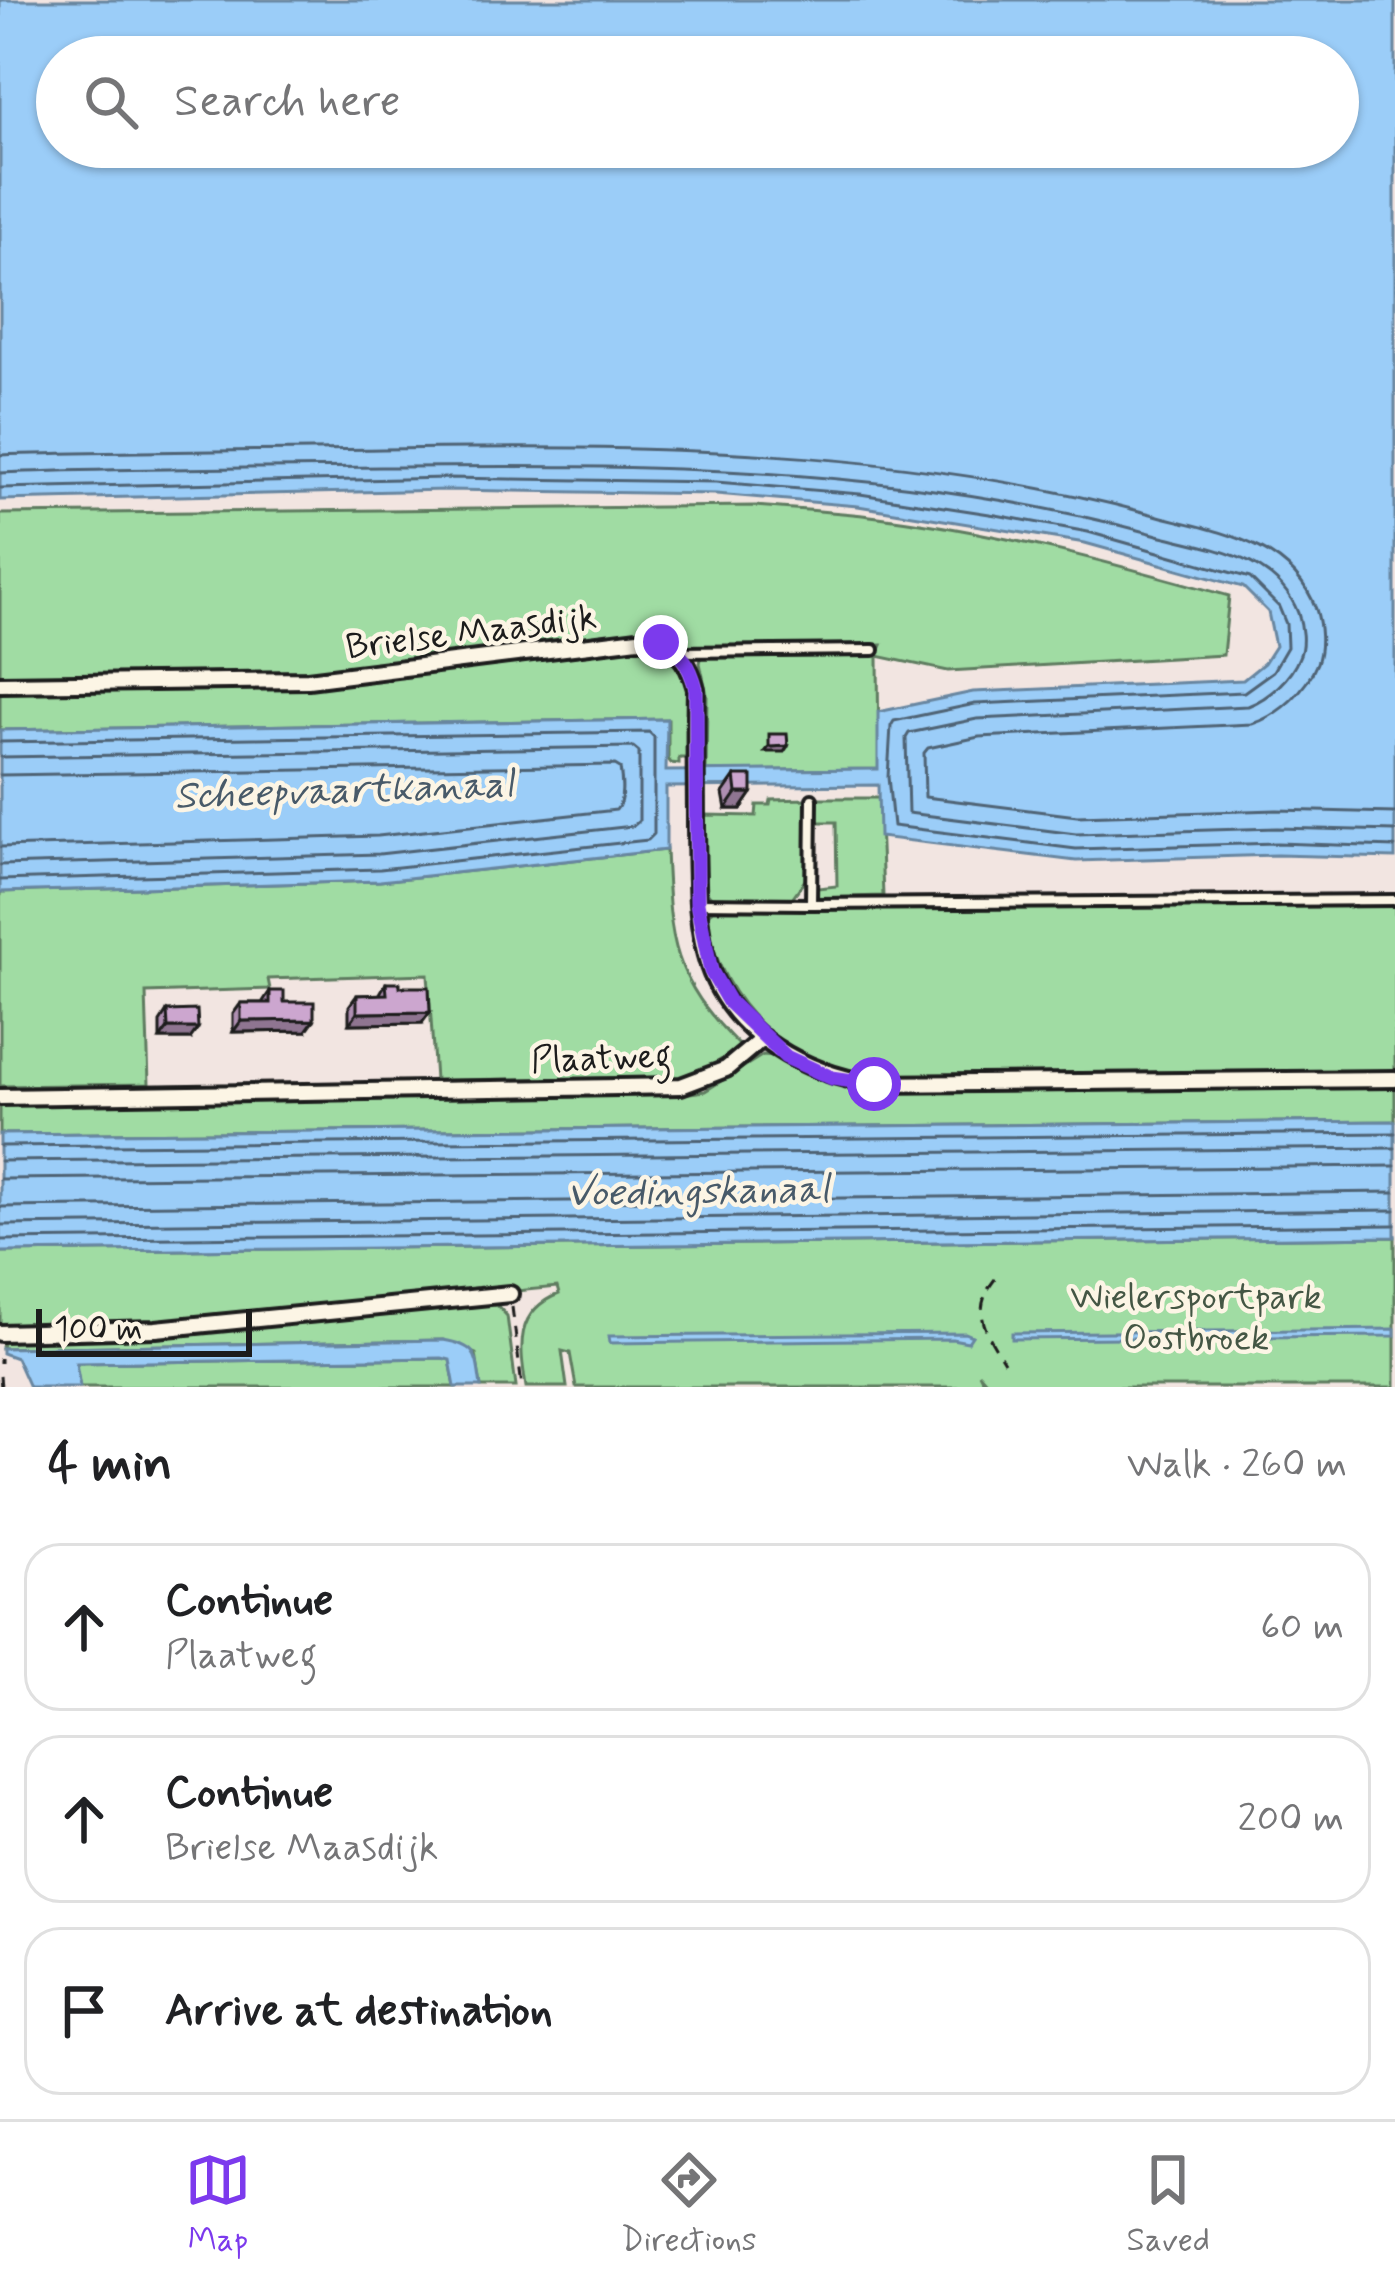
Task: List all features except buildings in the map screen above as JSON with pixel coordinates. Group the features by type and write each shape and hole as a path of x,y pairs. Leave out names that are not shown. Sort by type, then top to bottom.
{"street":[{"name":"Brielse Maasdijk","path":"0,684 308,680 638,639 661,642 680,652"},
{"path":"680,652 696,689 697,903 711,971 729,1002 786,1057 832,1078 874,1084 1395,1079"},
{"name":"Plaatweg","path":"0,1097 681,1086 726,1069 763,1039"},
{"path":"0,1333 178,1328 510,1294"}],"lane":[{"path":"680,652 874,650"},
{"path":"811,904 812,799"},
{"path":"697,903 1395,899"}],"path":[{"path":"995,1280 980,1312 984,1329 1004,1363"},
{"path":"510,1294 522,1387"},
{"path":"0,1376 1,1387"}],"green space":[{"path":"756,506 870,516 973,532 1229,596 1223,655 948,671 878,656 879,769 706,771 707,695 700,663 702,655 877,656 882,645 681,647 663,637 643,636 359,670 0,677 0,514"},
{"path":"641,648 674,663 689,689 692,758 679,758 679,764 668,759 668,719 0,730 0,690 311,687"},
{"path":"816,798 879,798 883,896 817,898 817,888 837,886 836,822 816,822"},
{"path":"807,799 807,877 792,898 712,898 706,891 705,815 756,816 757,805 770,805 771,800"},
{"path":"666,850 679,957 700,999 740,1046 701,1074 435,1080 428,974 268,979 270,989 146,993 149,1084 0,1086 0,892 380,881"},
{"path":"1395,903 1395,1071 868,1076 810,1057 762,1025 727,980 706,922 713,910"},
{"path":"763,1055 836,1084 891,1091 1395,1085 1395,1121 0,1134 0,1102 682,1094 705,1091"},
{"name":"Wielersportpark Oostbroek","path":"1395,1237 1395,1387 991,1387 979,1373 986,1387 576,1387 570,1353 562,1351 567,1387 526,1387 523,1332 534,1310 559,1294 557,1287 168,1324 0,1328 0,1252"},
{"path":"494,1302 507,1316 516,1387 481,1387 476,1354 443,1340 2,1348 4,1337"},
{"path":"450,1360 455,1387 80,1387 75,1363"}],"water":[{"name":"Scheepvaartkanaal","path":"0,0 1395,0 1395,858 1277,855 1076,861 879,837 878,785 666,787 666,850 380,881 0,892 0,730 667,719 666,771 878,769 878,712 973,692 1243,680 1264,663 1275,646 1268,612 1243,587 1085,543 858,506 716,494 447,490 0,500"},
{"name":"Voedingskanaal","path":"1395,1121 1395,1237 0,1252 0,1134"},
{"path":"1395,1329 1395,1336 1012,1339 1012,1333"},
{"path":"609,1336 972,1336 968,1342 610,1343"},
{"path":"443,1340 473,1353 481,1387 455,1387 450,1360 442,1358 76,1363 80,1387 29,1387 16,1358 2,1353 2,1348"}],"route":[{"path":"661,642 680,652 696,689 697,903 711,971 729,1002 786,1057 832,1078 874,1084"}]}
